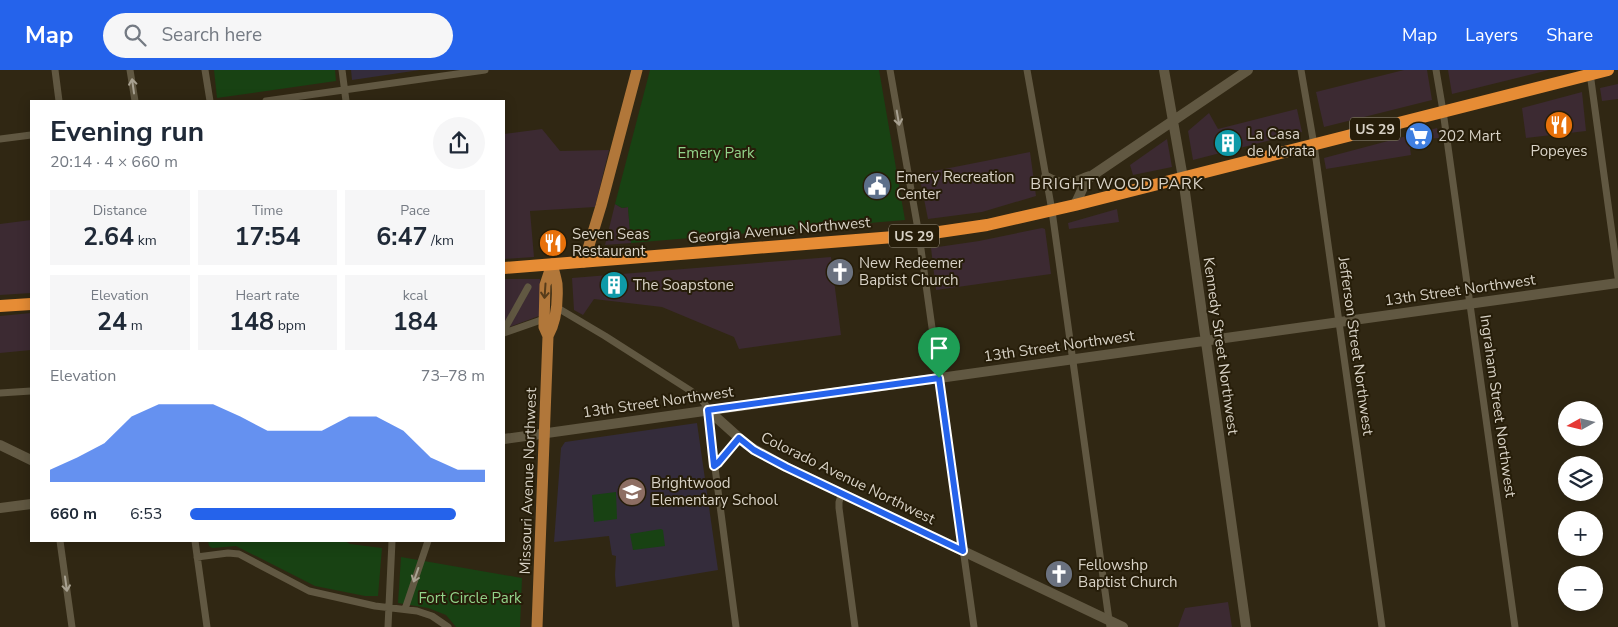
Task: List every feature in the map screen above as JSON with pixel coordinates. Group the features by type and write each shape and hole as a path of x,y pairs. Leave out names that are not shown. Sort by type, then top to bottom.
{"highway":[{"name":"Georgia Avenue Northwest","path":"505,268 919,235 987,225 1052,211 1314,145 1590,72 1608,70"},
{"path":"0,306 30,304"}],"main road":[{"path":"584,262 637,70"},
{"name":"Missouri Avenue Northwest","path":"548,336 553,327 556,308 557,284 552,264"},
{"name":"Missouri Avenue Northwest","path":"537,627 548,336 544,327 545,285 552,264"}],"street":[{"path":"55,70 59,100"},
{"path":"130,70 135,100"},
{"path":"205,70 210,100"},
{"path":"342,70 346,100"},
{"path":"273,100 486,70"},
{"path":"890,70 919,235 974,627"},
{"path":"1027,70 1052,211 1110,624"},
{"name":"Kennedy Street Northwest","path":"1164,70 1182,178 1246,627"},
{"path":"1046,177 1058,184 1066,184 1093,175 1248,70"},
{"name":"Jefferson Street Northwest","path":"1301,70 1314,145 1382,627"},
{"name":"Ingraham Street Northwest","path":"1436,70 1515,627"},
{"path":"1590,72 1618,277"},
{"path":"0,139 30,134"},
{"path":"1076,205 1084,186 1093,175"},
{"name":"13th Street Northwest","path":"505,439 1618,283"},
{"path":"505,329 528,287"},
{"name":"Colorado Avenue Northwest","path":"556,308 576,318 691,391 701,399 708,410 739,438 762,454 1110,624 1123,627"},
{"path":"505,331 544,320"},
{"path":"0,393 30,391"},
{"path":"708,410 736,627"},
{"path":"714,466 739,438"},
{"path":"0,445 30,460"},
{"path":"842,493 839,499 839,508 855,627"},
{"path":"0,508 30,504"},
{"path":"60,542 72,627"},
{"path":"195,542 207,627"},
{"path":"388,627 392,542"},
{"path":"404,609 428,542"},
{"path":"197,557 228,553 240,554 309,592 389,608 417,611 432,616 448,627"}],"shaded area":[{"path":"351,70 420,70 352,80"},
{"path":"1404,70 1427,70 1432,100 1324,127 1316,92"},
{"path":"1448,70 1549,70 1452,94"},
{"path":"1618,84 1618,99 1602,101 1600,88"},
{"path":"1582,92 1586,131 1526,138 1522,108"},
{"path":"1297,109 1302,132 1193,160 1188,131 1209,113 1218,129"},
{"path":"1437,128 1439,138 1414,140 1415,147 1410,148 1411,155 1326,169 1324,158"},
{"path":"542,129 560,151 609,150 595,207 530,211 534,257 505,259 505,134"},
{"path":"1167,139 1172,167 1133,175 1130,165"},
{"path":"1030,152 1036,196 982,212 928,219 919,174"},
{"path":"615,204 622,208 628,207 631,243 605,245"},
{"path":"1117,209 1119,222 1069,229 1068,223"},
{"path":"30,220 30,293 0,295 0,224"},
{"path":"1042,228 1045,229 1051,274 936,290 931,248 979,241"},
{"path":"831,257 841,335 739,349 734,337 662,307 594,299 583,315 574,310 572,278"},
{"path":"505,279 540,279 539,316 505,329"},
{"path":"30,313 30,350 0,353 0,316"},
{"name":"Brightwood Elementary School","path":"697,423 718,570 616,587 616,556 612,555 609,536 554,542 561,448 565,442"},
{"path":"1228,602 1232,627 1178,627 1185,608"}],"green space":[{"path":"214,70 335,70 336,81 217,98"},
{"name":"Emery Park","path":"650,70 879,70 905,220 631,243 628,207 622,208 615,204"},
{"path":"616,492 617,519 594,522 592,495"},
{"path":"663,530 665,546 633,550 630,534"},
{"name":"Fort Circle Park","path":"208,542 347,542 382,548 378,596 365,596 315,586 236,546 212,548"},
{"name":"Fort Circle Park","path":"401,557 522,578 520,627 456,627 446,615 428,608 398,603"}],"place":[{"name":"Popeyes","path":"1559,125"},
{"name":"202 Mart","path":"1419,136"},
{"name":"La Casa de Morata","path":"1228,143"},
{"name":"Emery Recreation Center","path":"877,186"},
{"name":"Seven Seas Restaurant","path":"553,243"},
{"name":"New Redeemer Baptist Church","path":"840,272"},
{"name":"The Soapstone","path":"614,285"},
{"name":"Brightwood Elementary School","path":"632,492"},
{"name":"Fellowshp Baptist Church","path":"1059,574"}],"district":[{"name":"BRIGHTWOOD PARK","path":"1117,183"}],"route":[{"path":"939,378 963,551 786,467 754,450 739,438 714,466 709,434 708,410 939,378"}]}
